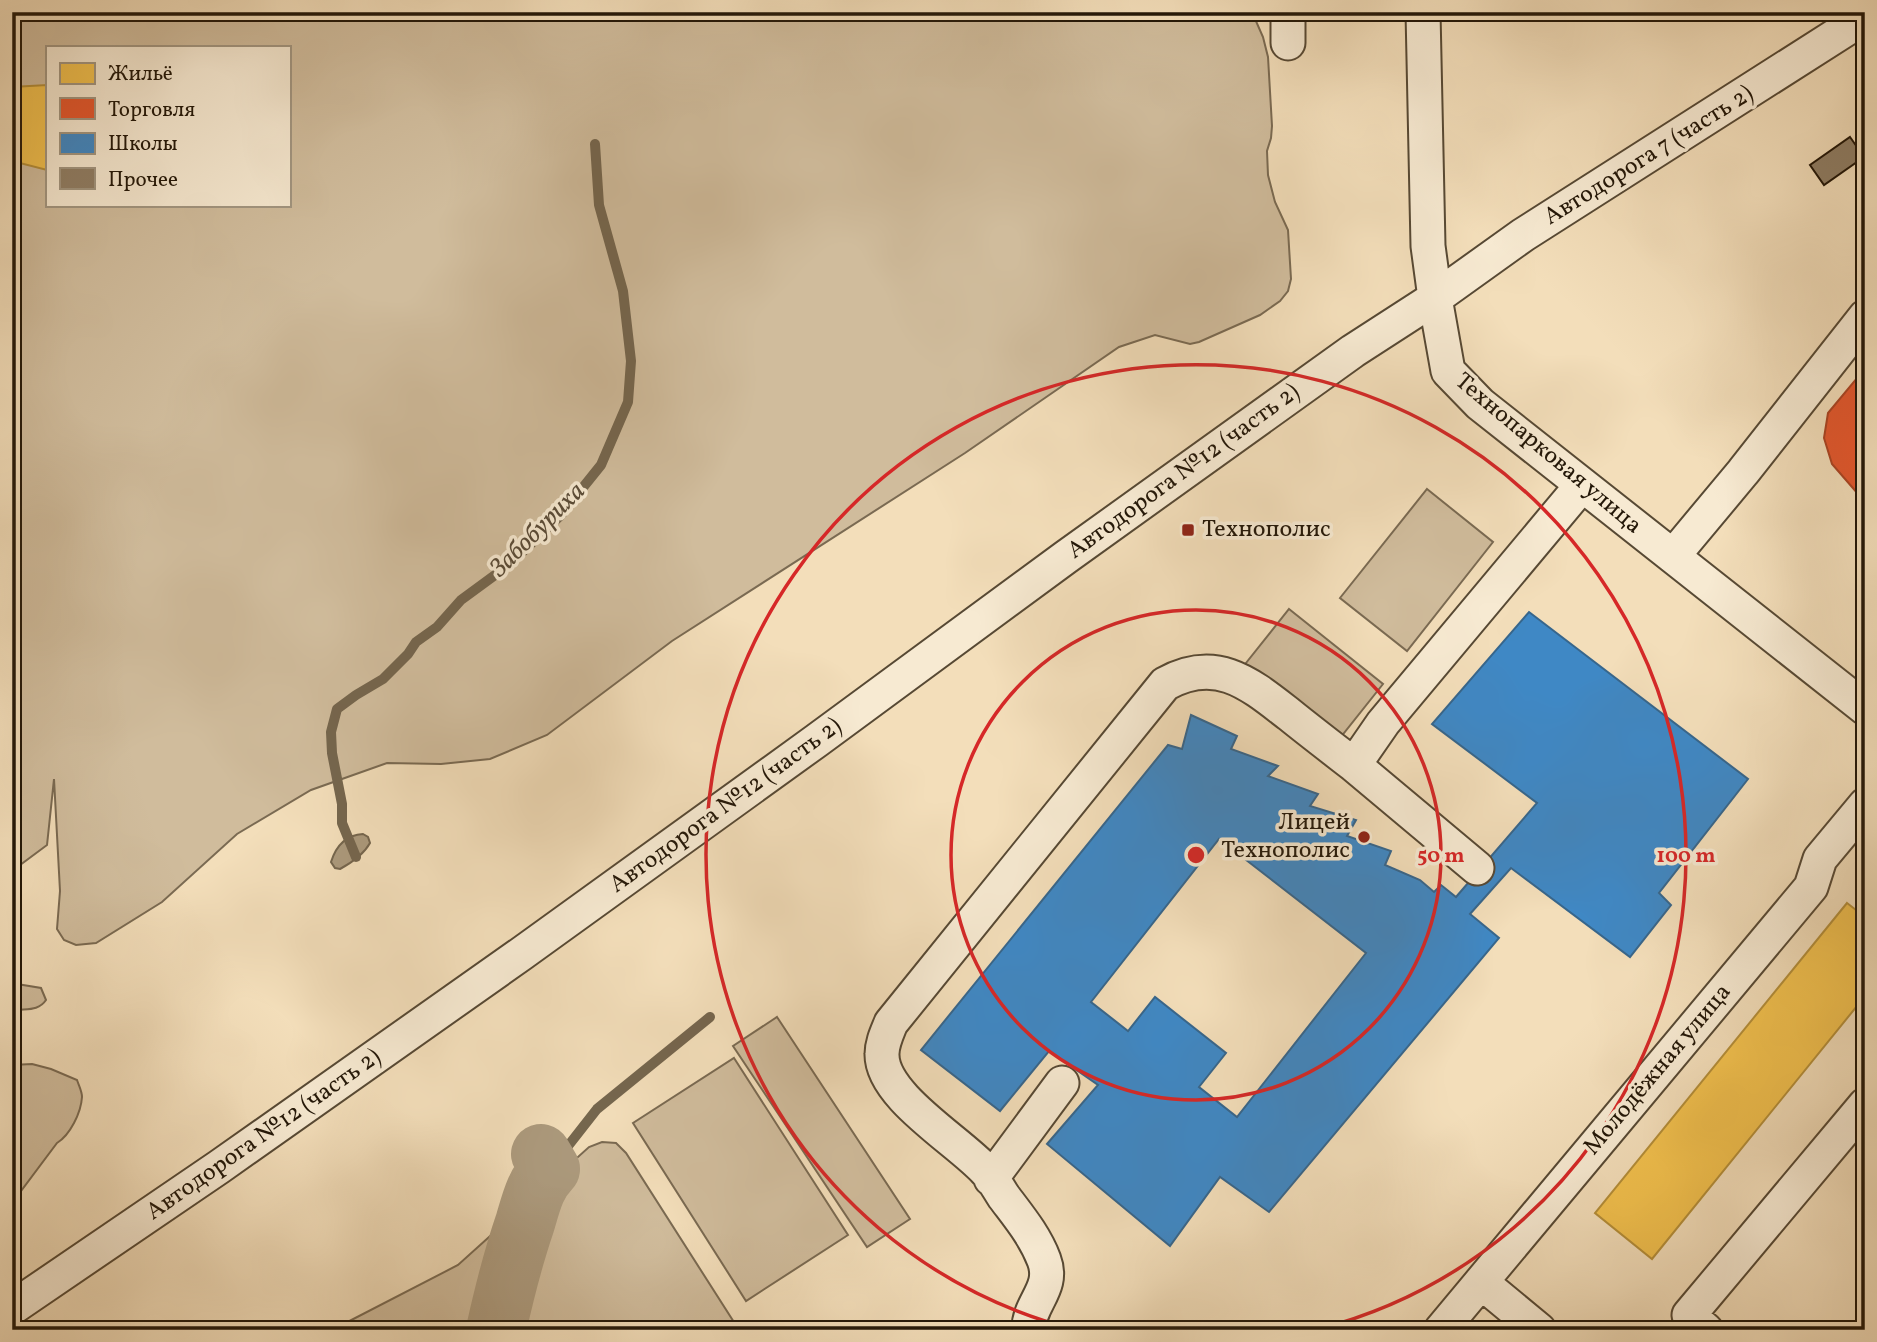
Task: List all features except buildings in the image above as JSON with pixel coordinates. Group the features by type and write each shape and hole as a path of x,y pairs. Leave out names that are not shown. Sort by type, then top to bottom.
{"street":[{"name":"Технопарковая улица","path":"1423,12 1429,246 1448,371 1480,404 1865,708"},
{"name":"Автодорога 7 (часть 2)","path":"1435,298 1523,235 1865,17"},
{"name":"Автодорога №12 (часть 2)","path":"12,1308 219,1167 521,954 1077,549 1353,351 1435,298"},
{"path":"1672,556 1743,472 1865,317"},
{"path":"1354,765 1383,723 1582,485"},
{"path":"1030,1330 1030,1316 1044,1289 1047,1276 1045,1263 1034,1237 985,1171 901,1095 888,1076 881,1056 884,1039 891,1023 1165,684 1181,675 1200,671 1226,674 1253,686 1354,765 1477,868"},
{"name":"Молодёжная улица","path":"1441,1330 1811,887 1820,859 1865,805"},
{"path":"991,1179 1062,1083"},
{"path":"1706,1330 1689,1315 1865,1105"},
{"path":"1481,1282 1539,1330"}],"shaded area":[{"path":"12,12 1252,12 1268,57 1272,126 1267,151 1268,175 1275,202 1288,230 1291,279 1288,291 1280,301 1260,315 1199,342 1190,344 1155,335 1119,347 965,453 672,641 547,735 490,759 441,764 387,763 311,790 237,834 162,902 96,943 76,945 64,940 57,929 60,891 54,779 47,845 12,871"},
{"path":"1427,489 1493,542 1407,651 1340,598"},
{"path":"1289,609 1383,684 1336,743 1242,668"},
{"path":"363,834 368,837 370,843 364,851 344,867 335,868 331,862 339,846 346,839"},
{"path":"12,985 41,988 46,1000 35,1008 12,1011"},
{"path":"777,1017 910,1219 867,1247 733,1046"},
{"path":"734,1058 848,1235 746,1301 633,1123"},
{"path":"32,1064 77,1080 82,1097 70,1129 21,1191 12,1198 12,1065"},
{"path":"602,1142 616,1143 626,1153 739,1330 332,1330 458,1265 589,1147"}],"waterway":[{"name":"Забобуриха","path":"356,857 342,823 342,804 332,753 331,732 337,709 383,679 416,642 437,627 461,600 510,564 560,516 601,465 628,402 631,361 623,291 599,205 595,144"},
{"path":"550,1169 597,1109 710,1017"},
{"name":"Забобуриха","path":"496,1330 532,1201 537,1187 550,1169 541,1154"}],"place":[{"name":"Технополис","path":"1188,530"},
{"name":"Лицей Технополис","path":"1364,837"}]}
